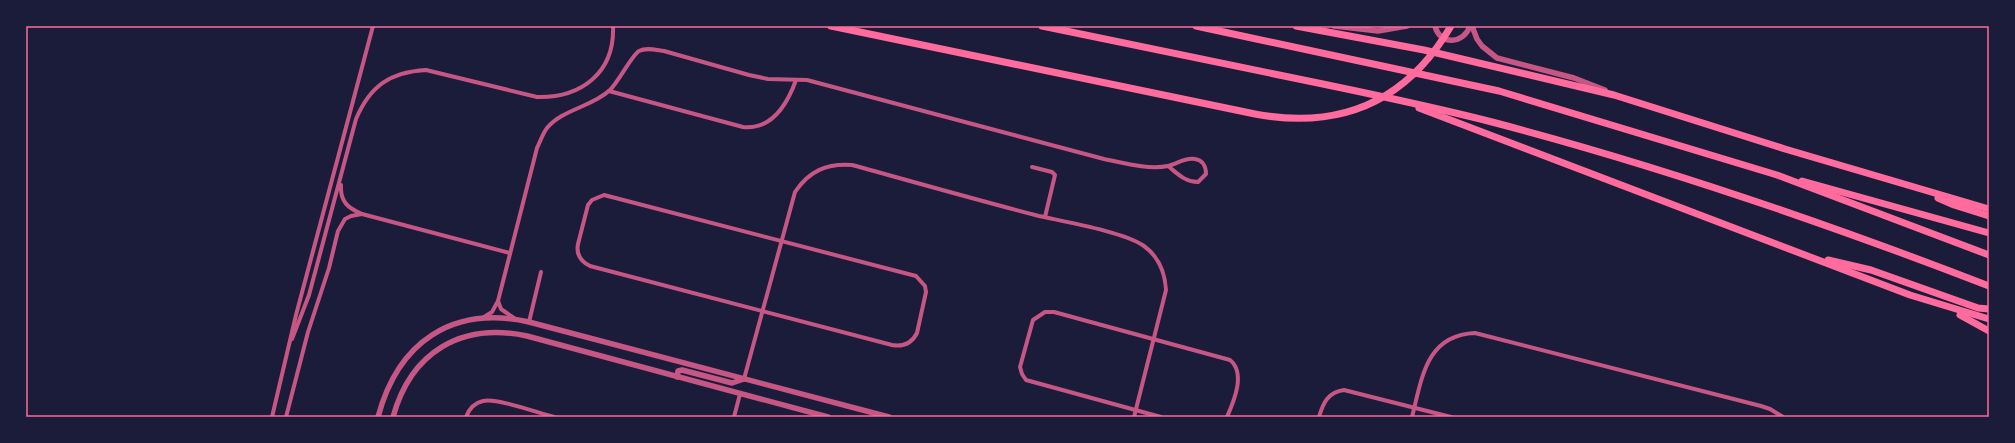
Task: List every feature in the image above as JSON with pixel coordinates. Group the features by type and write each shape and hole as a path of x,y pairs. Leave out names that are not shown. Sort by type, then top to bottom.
{"highway":[{"path":"831,26 1276,118 1311,119 1339,115 1360,108 1397,88 1413,75 1437,49 1451,26"},
{"path":"1042,26 1394,99 1491,122 1627,160 1770,206 1893,249 1989,286"},
{"path":"1196,26 1500,91 1777,175 1835,189 1989,233"},
{"path":"1296,26 1424,50 1614,95 1928,192 1989,209"},
{"path":"1394,99 1948,308 1989,319"},
{"path":"1777,175 1989,255"},
{"path":"1928,192 1954,205 1989,216"},
{"path":"1816,259 1828,260 1871,270 1978,308 1989,309"},
{"path":"1948,308 1989,331"}],"street":[{"path":"272,417 373,26"},
{"path":"292,339 309,295 356,120 362,105 371,93 389,78 411,70 426,70 537,96 553,97 568,94 582,87 594,78 604,65 610,51 613,26"},
{"path":"1334,26 1378,31 1407,26"},
{"path":"1435,26 1443,38 1453,41 1463,37 1471,26 1482,46 1497,58 1579,80 1614,95"},
{"path":"484,317 492,312 498,301 537,148 547,129 569,113 598,99 609,91 619,80 633,56 640,50 649,49 664,51 768,79 807,80 1104,159 1129,164 1168,166 1188,159 1194,159 1204,164 1206,174 1198,182 1192,182 1185,180 1168,166"},
{"path":"609,91 742,127 752,128 762,125 775,117 783,108 796,80"},
{"path":"744,379 791,201 801,184 811,174 824,167 842,164 852,165 1127,238 1137,241 1153,253 1159,262 1164,275 1166,290 1165,300 1134,417"},
{"path":"1032,168 1052,172 1055,175 1045,217"},
{"path":"341,177 340,191 345,205 362,214 510,253"},
{"path":"610,195 916,276 921,280 926,292 923,311 914,338 907,344 897,346 762,311 584,264 580,260 577,249 588,205 598,196 610,195"},
{"path":"286,417 308,332 329,268 338,231 345,220 351,216 362,214"},
{"path":"529,322 541,272"},
{"path":"498,301 501,309 514,318"},
{"path":"1161,417 1026,380 1020,367 1031,324 1040,313 1050,311 1225,358 1234,363 1238,373 1234,400 1227,417"},
{"path":"378,417 389,384 398,368 411,353 425,340 446,328 467,320 484,317 514,318 889,417"},
{"path":"393,417 398,400 408,380 422,362 440,348 460,338 482,333 505,332 527,336 828,417"},
{"path":"1412,417 1425,368 1433,353 1444,341 1454,336 1475,333 1761,406 1770,409 1783,417"},
{"path":"677,377 678,371 682,370 732,383 744,379"},
{"path":"1319,417 1327,398 1339,391 1348,391 1451,417"},
{"path":"734,417 740,394"},
{"path":"466,417 473,406 485,400 499,402 554,417"}]}
